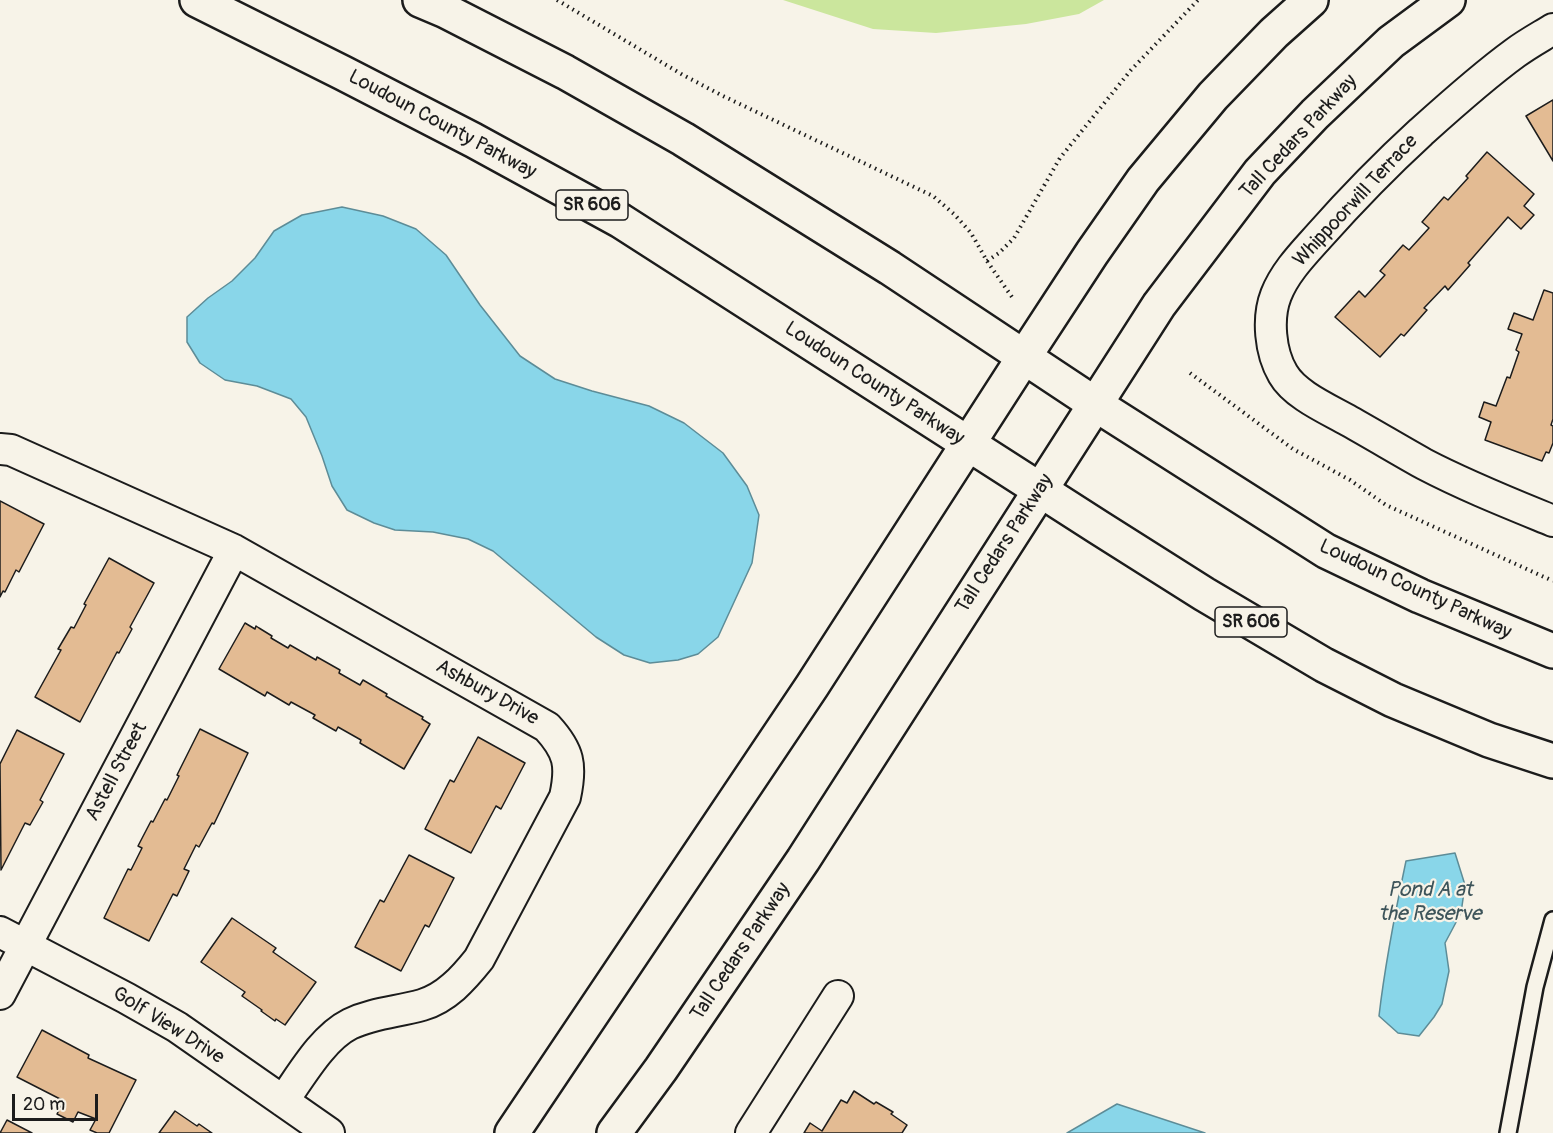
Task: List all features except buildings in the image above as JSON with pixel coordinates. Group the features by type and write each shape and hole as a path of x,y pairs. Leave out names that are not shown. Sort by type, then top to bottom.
{"main road":[{"name":"Loudoun County Parkway","path":"197,0 473,140 621,221 1204,594 1324,665 1394,700 1489,740 1553,761"},
{"name":"Loudoun County Parkway","path":"420,0 566,72 683,139 890,268 1095,404 1326,551 1420,596 1553,651"},
{"path":"512,1133 799,706 1092,253 1143,180 1213,96 1274,33 1311,0"},
{"name":"Tall Cedars Parkway","path":"614,1133 661,1069 803,860 1159,305 1260,172 1315,114 1391,42 1448,0"}],"street":[{"name":"Whippoorwill Terrace","path":"1553,29 1515,53 1451,104 1389,162 1332,222 1281,283 1275,298 1271,333 1274,353 1282,373 1291,385 1309,398 1425,464 1501,500 1553,521"},
{"name":"Ashbury Drive","path":"0,449 11,450 234,550 547,727 559,740 568,760 569,778 565,797 479,960 463,979 443,995 423,1005 377,1014 348,1025 326,1043 283,1101"},
{"name":"Astell Street","path":"0,994 13,939 234,550"},
{"name":"Golf View Drive","path":"13,939 177,1027 329,1133"},
{"path":"751,1133 838,996"}],"lane":[{"path":"1508,1133 1535,987 1553,920"}],"path":[{"path":"557,0 683,75 723,96 933,196 971,233 1014,300"},
{"path":"987,261 1014,238 1060,158 1124,79 1198,0"},
{"path":"1190,373 1293,449 1350,480 1386,505 1553,581"}],"green space":[{"path":"783,0 1104,0 1079,14 1026,24 936,33 873,29"}],"water":[{"path":"342,207 383,216 416,229 446,255 480,305 520,356 555,379 649,406 684,423 723,453 747,486 759,515 752,563 718,637 698,654 678,660 650,663 624,655 596,637 493,551 468,539 433,532 395,530 347,510 332,486 306,417 291,399 257,386 225,380 200,363 187,342 187,317 232,281 255,258 274,231 302,215"},
{"name":"Pond A at the Reserve","path":"1455,853 1465,885 1461,913 1445,943 1449,971 1442,1004 1419,1036 1398,1033 1379,1016 1406,861"},
{"path":"1117,1104 1205,1133 1067,1133"}]}
